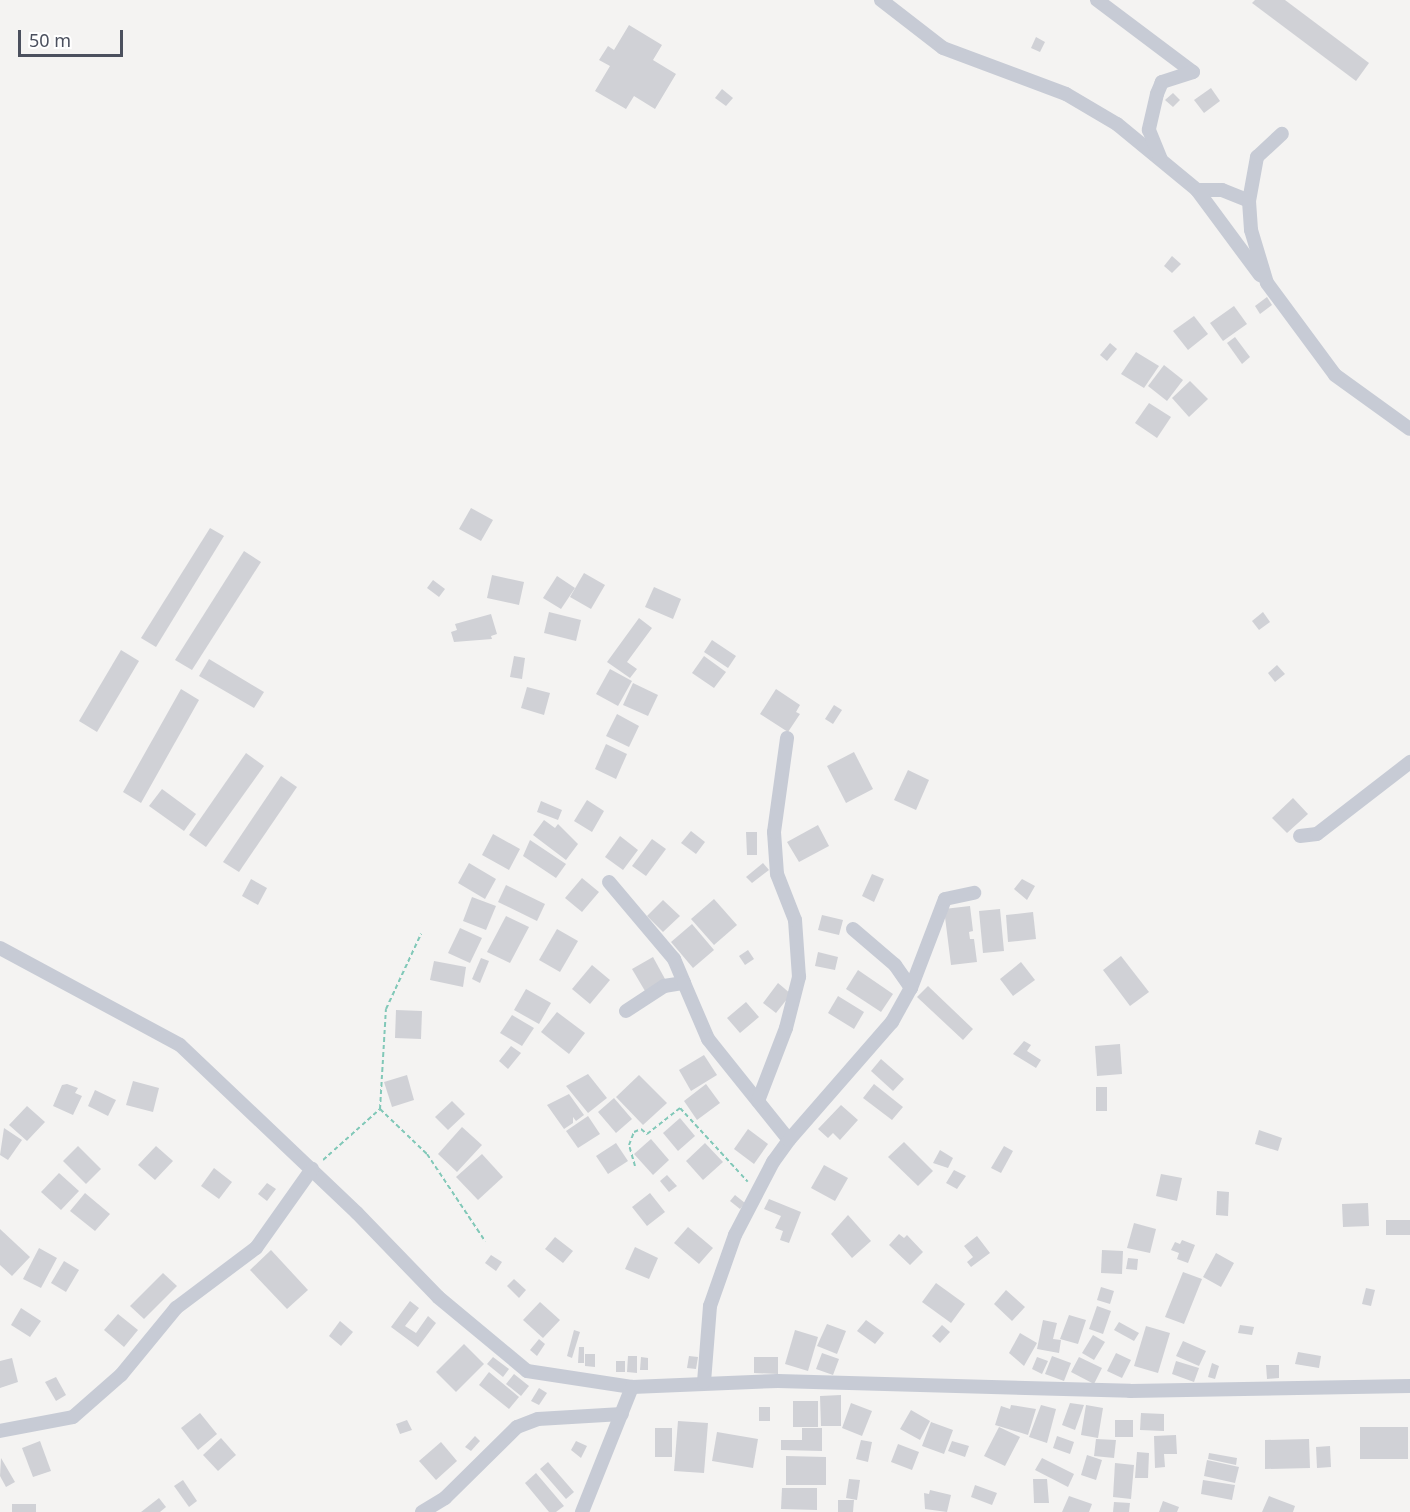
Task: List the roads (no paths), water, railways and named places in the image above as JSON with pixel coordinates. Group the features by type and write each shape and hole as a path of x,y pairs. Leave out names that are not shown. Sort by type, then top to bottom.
{"street":[{"path":"881,0 943,48 1066,94 1118,124 1197,190 1335,375 1410,429"},
{"path":"1097,0 1193,72 1162,82 1157,94 1149,130 1161,160"},
{"path":"1267,283 1251,230 1249,201 1257,157 1282,134"},
{"path":"1197,190 1222,190 1249,201"},
{"path":"758,1101 786,1028 799,977 795,920 777,874 774,832 787,738"},
{"path":"1300,836 1317,834 1410,762"},
{"path":"609,882 674,959 708,1040 789,1140"},
{"path":"704,1382 710,1306 735,1235 773,1162 789,1140 891,1022 911,988 945,899 974,893"},
{"path":"853,929 895,966 911,988"},
{"path":"0,948 180,1045 312,1169 438,1297 527,1371 633,1387 704,1382 960,1384 1130,1392 1410,1386"},
{"path":"626,1011 642,1004 664,986 684,983"},
{"path":"0,1431 73,1417 122,1375 176,1308 256,1248 312,1169"},
{"path":"582,1512 633,1387"},
{"path":"422,1512 444,1498 518,1427 538,1419 622,1414"}]}
